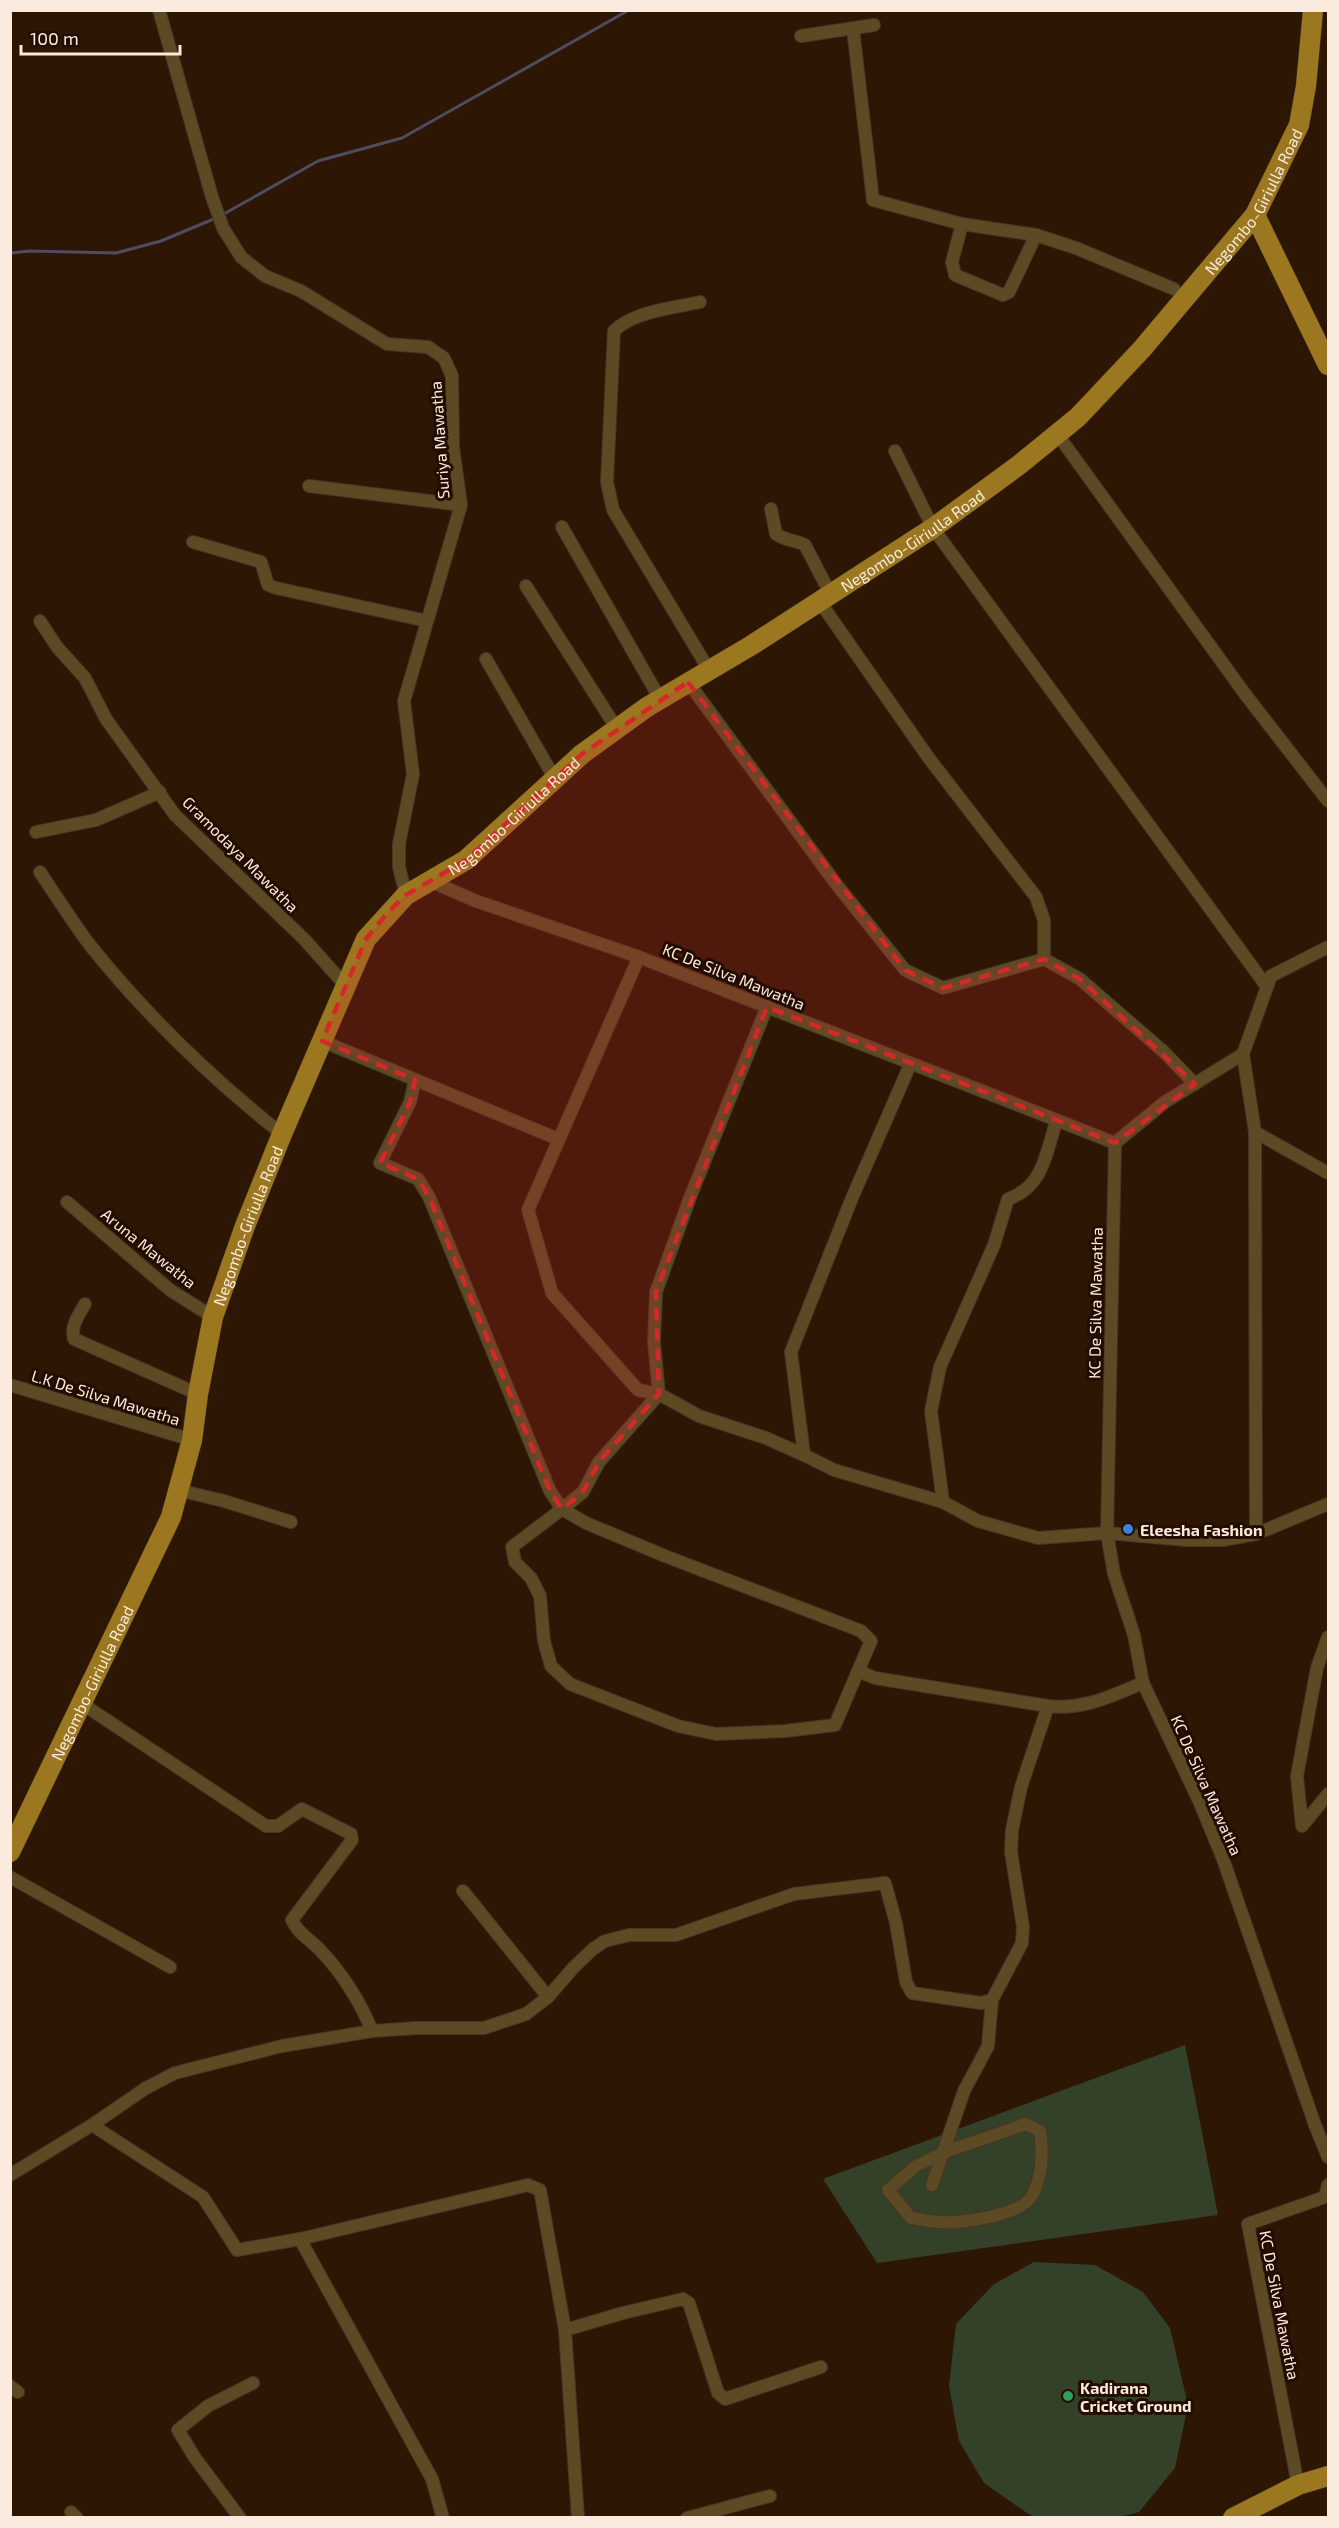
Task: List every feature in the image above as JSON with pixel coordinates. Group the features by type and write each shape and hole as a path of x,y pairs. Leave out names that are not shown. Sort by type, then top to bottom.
{"main road":[{"name":"Negombo-Giriulla Road","path":"10,1852 171,1517 192,1440 198,1394 213,1317 245,1226 282,1134 366,939 389,911 406,895 466,860 582,754 660,699 826,598 933,528 1058,435 1078,417 1142,349 1255,215 1299,125 1306,86 1313,10"},
{"path":"1255,215 1329,365"},
{"path":"1233,2517 1298,2485 1329,2476"}],"street":[{"name":"Suriya Mawatha","path":"159,10 212,196 223,228 241,257 264,276 301,291 387,344 428,347 444,358 452,376 453,447 461,505 404,701 413,774 399,844 399,867 406,895"},
{"path":"801,36 874,26"},
{"path":"853,29 873,200 962,224 1036,234 1076,248 1174,289"},
{"path":"962,224 952,262 955,275 1004,295 1009,292 1036,234"},
{"path":"700,302 638,317 622,323 614,331 607,482 613,510 710,670"},
{"path":"1058,435 1245,694 1329,801"},
{"path":"895,451 933,528 1267,987"},
{"path":"309,486 461,505"},
{"path":"771,508 776,534 784,540 797,541 805,545 826,598 928,757 1036,897 1044,920 1044,959"},
{"path":"562,527 660,699"},
{"path":"193,542 261,562 268,585 276,588 427,621"},
{"path":"526,586 617,729"},
{"name":"Gramodaya Mawatha","path":"40,621 57,646 85,678 106,718 176,814 304,939 346,986"},
{"path":"486,659 555,779"},
{"path":"688,682 837,885 905,970 943,988 1044,959 1080,979 1164,1052 1195,1084"},
{"path":"36,832 96,820 160,792"},
{"path":"40,872 88,943 158,1024 238,1100 282,1134"},
{"name":"KC De Silva Mawatha","path":"430,881 476,901 639,957 910,1065 1115,1143 1107,1533 1114,1574 1134,1635 1143,1683 1200,1803 1223,1859 1315,2125 1329,2157"},
{"path":"1257,1534 1255,1132 1243,1054 1271,976 1329,947"},
{"path":"639,957 528,1210 552,1293 638,1390 659,1394 699,1416 766,1438 834,1470 943,1502 978,1521 1038,1538 1107,1533 1187,1540 1223,1540 1257,1534 1329,1504"},
{"path":"415,1080 410,1102 380,1163 418,1179 429,1197 550,1491 562,1509 596,1527 861,1631 871,1641 835,1725 784,1731 716,1734 678,1726 570,1684 551,1666 544,1641 540,1596 531,1578 515,1562 512,1547 562,1509 583,1492 599,1462 659,1394 654,1342 656,1292 691,1195 766,1007"},
{"path":"322,1041 558,1139"},
{"path":"1115,1143 1165,1102 1243,1054"},
{"path":"804,1455 791,1352 852,1198 910,1065"},
{"path":"943,1502 931,1411 940,1367 994,1245 1008,1199 1018,1196 1038,1180 1056,1122"},
{"path":"1255,1132 1329,1173"},
{"name":"Aruna Mawatha","path":"67,1202 170,1290 213,1317"},
{"path":"85,1304 72,1331 74,1339 198,1394"},
{"name":"L.K De Silva Mawatha","path":"10,1385 192,1440"},
{"path":"178,1490 224,1501 291,1522"},
{"path":"1329,1637 1317,1668 1297,1776 1302,1826 1329,1794"},
{"path":"858,1671 875,1678 1068,1708 1087,1705 1143,1683"},
{"path":"81,1703 267,1826 278,1826 302,1809 351,1834 352,1840 292,1920 295,1928 322,1952 363,2008 372,2031"},
{"path":"932,2185 964,2091 988,2046 992,2000 1022,1942 1023,1927 1011,1852 1012,1830 1021,1787 1048,1706"},
{"path":"10,1877 170,1967"},
{"path":"10,2175 92,2125 146,2088 175,2073 282,2046 372,2031 484,2028 526,2014 548,1997 573,1968 605,1941 629,1935 676,1935 794,1894 885,1883 896,1923 906,1982 912,1993 981,2003 992,2000"},
{"path":"463,1891 548,1997"},
{"path":"1026,2124 1040,2131 1043,2154 1033,2196 1022,2207 969,2221 939,2222 911,2218 888,2190 916,2166 942,2153 1026,2124"},
{"path":"92,2125 203,2197 237,2250 300,2240 528,2185 540,2190 564,2330 578,2517"},
{"name":"KC De Silva Mawatha","path":"1298,2485 1248,2224 1324,2197 1329,2185"},
{"path":"300,2240 432,2480 443,2517"},
{"path":"564,2330 683,2299 689,2303 718,2393 725,2399 821,2367"},
{"path":"240,2517 195,2458 178,2430 208,2406 253,2383"},
{"path":"687,2517 770,2496"}],"highlighted area":[{"path":"688,682 905,970 943,988 1044,959 1080,979 1195,1084 1115,1143 767,1007 656,1292 659,1394 599,1462 583,1492 562,1509 550,1491 429,1197 418,1179 380,1163 410,1102 415,1080 322,1041 366,939 389,911 406,895 466,860 582,754"}],"green space":[{"path":"1185,2045 1218,2215 877,2263 823,2179"},
{"name":"Kadirana Cricket Ground","path":"1034,2262 1095,2265 1143,2292 1170,2328 1188,2405 1175,2468 1139,2512 1119,2517 1041,2518 1030,2515 984,2483 959,2441 949,2386 956,2324 994,2284"}],"waterway":[{"path":"222,215 318,161 402,138 629,10"},
{"path":"10,253 30,251 116,253 161,241 216,218"}],"place":[{"name":"Eleesha Fashion","path":"1128,1529"},
{"name":"Kadirana Cricket Ground","path":"1068,2396"}]}
